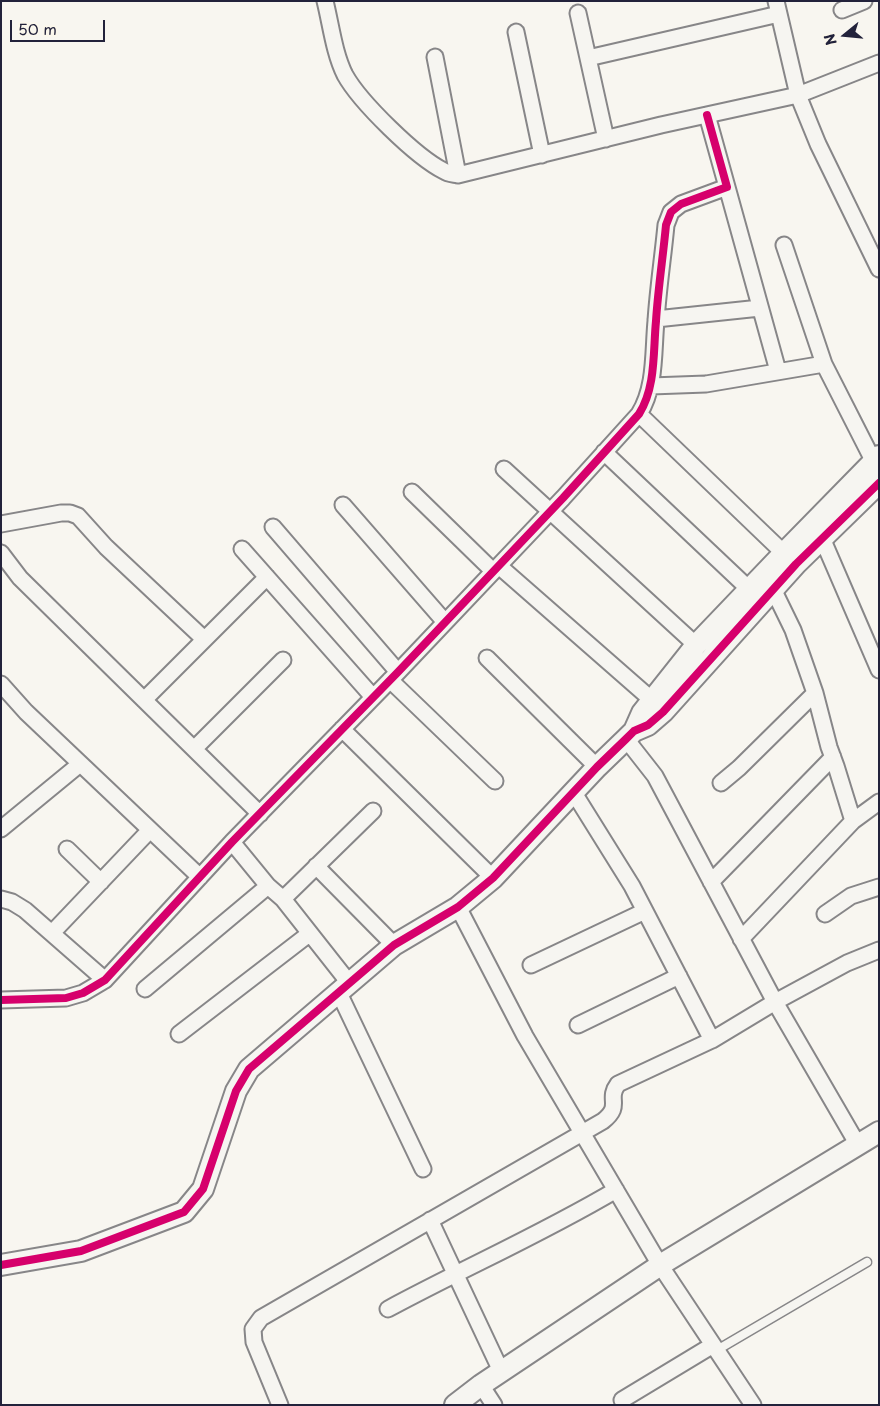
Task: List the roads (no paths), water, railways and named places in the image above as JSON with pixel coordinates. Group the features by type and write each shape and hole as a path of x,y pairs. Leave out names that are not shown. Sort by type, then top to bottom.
{"street":[{"path":"325,1 338,55 345,75 358,94 383,121 424,158 445,172 458,175 798,95 877,68"},
{"path":"842,10 864,1"},
{"path":"588,58 777,8 798,95 818,144 879,269"},
{"path":"578,13 606,139"},
{"path":"516,32 542,155"},
{"path":"435,57 458,175"},
{"path":"707,115 778,372"},
{"path":"1,1000 66,998 83,993 105,980 232,842 550,512 639,414 645,404 651,386 666,225 671,212 681,204 727,187"},
{"path":"1,1265 81,1251 184,1212 203,1189 236,1091 249,1069 394,945 458,908 493,878 597,767 630,735 648,725 663,712 773,589 790,558 877,464 824,364 784,245"},
{"path":"656,319 760,308"},
{"path":"651,386 706,384 824,364"},
{"path":"639,414 790,558"},
{"path":"604,452 750,590"},
{"path":"504,469 696,646"},
{"path":"630,735 642,713 696,646 750,590 790,558 822,538 879,483"},
{"path":"412,492 496,568 652,700"},
{"path":"343,505 445,622"},
{"path":"1,524 61,513 70,513 78,516 106,547 204,639"},
{"path":"273,527 394,676 495,781"},
{"path":"822,538 879,670"},
{"path":"242,549 373,697"},
{"path":"1,553 20,578 260,814"},
{"path":"144,700 267,577"},
{"path":"773,589 793,630 815,693 853,821"},
{"path":"487,658 597,767"},
{"path":"194,749 282,660"},
{"path":"1,684 26,712 200,877"},
{"path":"720,783 739,768 815,693"},
{"path":"342,729 493,878"},
{"path":"630,735 655,776 775,1002 858,1145"},
{"path":"711,882 833,757"},
{"path":"1,829 80,764"},
{"path":"574,793 632,886 712,1040"},
{"path":"741,939 853,821 879,802"},
{"path":"282,899 373,811"},
{"path":"52,933 150,830"},
{"path":"232,842 268,886 282,899 309,934 344,988 423,1169"},
{"path":"67,849 101,882"},
{"path":"316,866 394,945"},
{"path":"145,989 268,886"},
{"path":"825,914 851,896 879,887"},
{"path":"1,899 12,902 25,910 105,980"},
{"path":"458,908 525,1036 660,1265 753,1405"},
{"path":"531,965 645,911"},
{"path":"179,1034 309,934"},
{"path":"280,1405 254,1342 253,1329 261,1318 603,1122 612,1114 614,1109 614,1090 618,1084 712,1040 775,1002 847,963 879,950"},
{"path":"578,1025 679,976"},
{"path":"455,1405 477,1394 501,1371 660,1265 879,1132"},
{"path":"388,1309 574,1215 616,1190"},
{"path":"430,1220 501,1371"},
{"path":"622,1400 715,1347"},
{"path":"477,1394 494,1405"}],"lane":[{"path":"715,1347 866,1262"}]}
